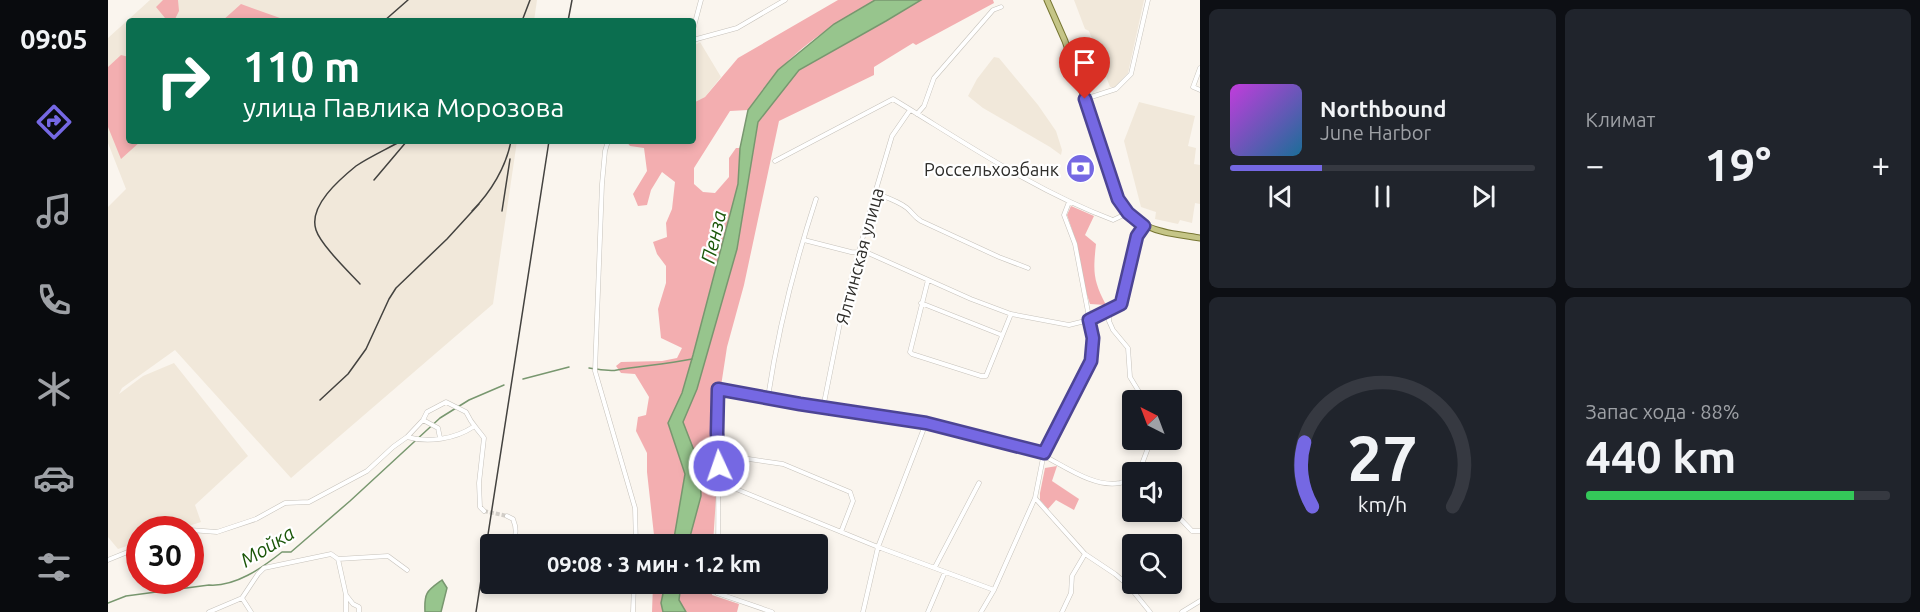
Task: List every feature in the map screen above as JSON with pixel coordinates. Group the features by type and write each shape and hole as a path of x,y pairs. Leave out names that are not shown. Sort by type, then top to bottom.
{"main road":[{"path":"1047,0 1065,41 1118,199 1128,213 1144,226 1160,232 1200,238"}],"street":[{"path":"696,19 701,0"},
{"path":"696,39 737,28 785,0"},
{"path":"1085,99 1116,89 1131,74 1148,0"},
{"path":"917,114 924,106 934,78 993,10 1001,7"},
{"path":"1200,68 1193,87 1200,90"},
{"path":"775,161 893,99 1069,202 1113,220 1128,213"},
{"name":"Ялтинская улица","path":"823,408 842,313 858,251 892,136 910,110"},
{"path":"607,144 604,151 602,184 595,371 635,508 636,534"},
{"path":"875,193 909,209 913,217 921,221 989,253 1028,268"},
{"path":"768,397 774,358 816,199"},
{"path":"981,612 994,590 1035,498 1044,453 1091,361 1093,338 1075,244 1064,215 1069,202"},
{"path":"804,240 851,252 868,253 1011,314 1069,325 1089,320 1121,304 1137,236 1144,226"},
{"path":"928,280 910,352 912,354 959,370 981,376 986,375 1011,314"},
{"path":"921,303 1002,335"},
{"path":"1109,310 1109,321 1113,330 1128,348 1130,376 1138,390"},
{"path":"718,534 718,389 823,408 926,423 1044,453 1048,458 1085,478 1109,483 1122,482"},
{"path":"204,531 217,532 256,519 285,503 309,502 367,471 407,437 423,420 427,412 446,402 466,412 473,427 484,438 479,483 480,507 484,511"},
{"path":"423,420 438,428 440,438"},
{"path":"863,612 878,547 926,423"},
{"path":"407,437 429,440 466,432 473,427"},
{"path":"717,433 742,458 783,464 850,492 853,501 841,532"},
{"path":"719,482 878,547 994,590"},
{"path":"935,567 979,483"},
{"path":"1035,498 1085,554 1128,585 1150,612"},
{"path":"507,516 513,519 516,534"},
{"path":"1182,520 1192,531 1200,531"},
{"path":"108,560 126,553"},
{"path":"209,612 242,598 264,568 331,554 338,559 388,556 407,570"},
{"path":"1062,612 1071,593 1072,576 1085,554"},
{"path":"338,559 346,595 346,612"},
{"path":"928,612 945,572"},
{"path":"633,612 634,594"},
{"path":"720,594 772,612"},
{"path":"346,595 353,604 359,607 358,612"},
{"path":"242,598 250,612"},
{"path":"1182,612 1200,601"}],"shaded area":[{"path":"150,0 537,0 534,18 130,18"},
{"path":"163,0 178,0 179,11 176,18 165,18 156,7"},
{"path":"838,0 875,0 837,23 802,49 776,74 748,110 730,111 694,168 694,184 703,192 715,193 729,177 729,158 736,148 740,148 738,184 682,393 668,423 685,474 675,534 654,534 647,453 636,431 638,417 646,415 649,397 635,374 621,373 616,366 621,362 662,361 677,358 682,348 661,338 658,309 666,283 666,266 657,254 653,242 667,237 666,223 672,209 675,182 662,172 651,190 647,205 638,206 633,194 647,171 644,148 628,144 696,144 696,102 705,97 738,58"},
{"path":"875,0 921,0 799,70 758,122 737,249 697,389 683,422 700,466 701,496 691,534 675,534 685,474 668,423 682,393 738,184 740,148 748,110 778,70 834,24"},
{"path":"921,0 993,0 994,3 916,45 913,43 874,67 874,75 779,121 744,285 727,347 721,386 716,387 714,432 733,458 729,484 717,482 714,534 691,534 701,496 683,422 697,389 737,249 758,122 799,70"},
{"path":"1074,0 1144,0 1128,73 1115,87 1110,87 1089,31 1085,29"},
{"path":"241,4 280,18 225,18"},
{"path":"126,22 126,144 517,144 493,304 291,478 175,350 122,388 119,394 143,376 174,363 248,456 195,505 199,516 126,516 126,546 118,549 108,537 108,207 126,189 108,143 108,38"},
{"path":"700,42 721,77 705,97 696,102 696,44"},
{"path":"121,55 126,56 126,144 138,144 121,159 108,127 108,67"},
{"path":"994,57 999,58 1038,105 1056,131 1062,150 1061,155 983,108 968,96 977,79"},
{"path":"1139,102 1195,116 1188,146 1196,148 1194,164 1200,165 1200,204 1195,203 1192,223 1180,220 1178,224 1155,219 1156,212 1141,207 1124,141"},
{"path":"1071,206 1094,216 1085,235 1096,244 1095,276 1106,305 1090,304 1077,244 1067,215"},
{"path":"1057,466 1052,481 1079,499 1074,510 1056,500 1048,509 1040,500 1045,468"},
{"path":"442,580 447,588 441,612 425,612 425,600 428,593"},
{"path":"653,594 663,594 661,603 663,612 652,612"},
{"path":"663,594 680,594 679,600 686,612 663,612 661,603"},
{"path":"680,594 712,594 739,604 737,612 686,612 679,600"}],"waterway":[{"path":"589,368 614,371 692,359"},
{"path":"523,379 569,367"},
{"name":"Мойка","path":"108,603 126,596 229,583 257,570 282,552 291,552 440,418 469,400 504,385"}],"tunnel":[{"path":"484,511 507,516"}],"railway":[{"path":"387,18 408,0"},
{"path":"523,18 530,0"},
{"path":"569,18 572,0"},
{"path":"360,284 323,243 316,230 317,212 327,194 349,171 395,144"},
{"path":"374,180 404,144"},
{"path":"472,211 497,179 510,144"},
{"path":"476,612 549,144"},
{"path":"502,211 510,159"},
{"path":"320,400 348,374 366,349 396,288 447,239 479,204"}],"place":[{"name":"Россельхозбанк","path":"1080,169"}],"route":[{"path":"719,466 718,389 926,423 1044,453 1091,361 1093,338 1089,320 1121,304 1137,236 1144,226 1128,213 1118,199 1085,99"}],"water label":[{"name":"Пенза","path":"713,237"}]}
